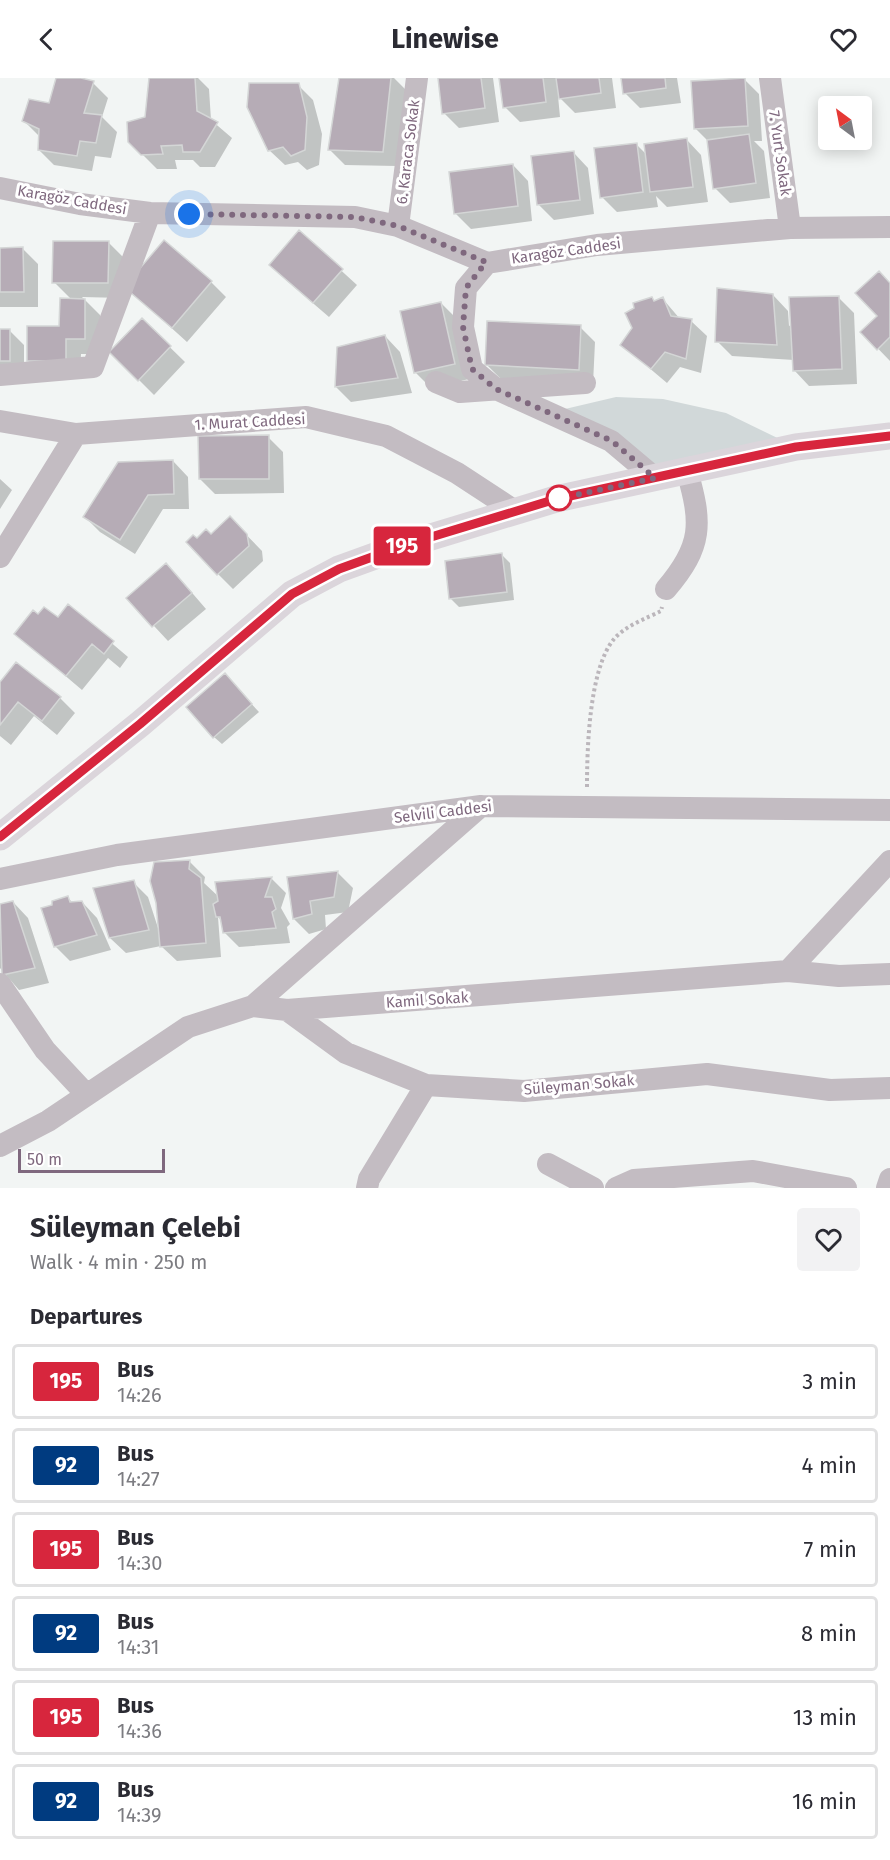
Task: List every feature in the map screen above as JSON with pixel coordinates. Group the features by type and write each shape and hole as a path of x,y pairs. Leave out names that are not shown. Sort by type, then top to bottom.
{"main road":[{"path":"0,837 140,724 292,594 339,569 556,499 796,447 890,436"}],"street":[{"name":"6. Karaca Sokak","path":"398,226 417,78"},
{"name":"7. Yurt Sokak","path":"770,78 790,228"},
{"name":"Karagöz Caddesi","path":"0,188 80,204 150,213 355,217 398,226 486,262 597,245 790,228 890,227"},
{"path":"0,375 93,366 150,213"},
{"path":"486,262 466,288 463,327 472,369 496,389 612,441 655,478"},
{"path":"436,382 460,392 585,383"},
{"name":"1. Murat Caddesi","path":"0,421 76,434 306,417 386,436 457,472 515,511"},
{"path":"0,557 76,434"},
{"path":"666,589 683,570 697,537 698,508 687,471"},
{"path":"253,1006 481,806"},
{"name":"Selvili Caddesi","path":"0,879 117,855 481,806 890,810"},
{"path":"789,972 890,861"},
{"name":"Kamil Sokak","path":"0,1146 48,1121 188,1027 253,1006 287,1010 789,972 839,976 890,974"},
{"path":"0,984 45,1050 86,1094"},
{"name":"Süleyman Sokak","path":"287,1010 346,1053 426,1084 524,1091 707,1074 830,1090 890,1088"},
{"path":"367,1188 369,1179 426,1084"},
{"path":"548,1164 593,1188"},
{"path":"616,1188 634,1180 753,1171 846,1188"},
{"path":"887,1188 890,1179"}],"path":[{"path":"587,806 589,723 595,689 604,659 614,639 638,622 662,611 666,589"}],"shaded area":[{"path":"616,397 663,399 726,413 796,447 655,478 548,413"}],"building":[{"path":"56,78 81,78 94,81 84,113 102,115 96,143 80,141 77,156 38,150 39,129 22,121 29,99 49,103"},
{"path":"149,78 195,78 197,111 218,122 200,152 183,152 182,145 161,146 163,154 141,155 128,142 127,122 145,117"},
{"path":"339,78 391,78 383,152 328,150"},
{"path":"438,78 481,78 485,108 442,114"},
{"path":"499,78 543,78 546,102 503,108"},
{"path":"556,78 599,78 601,93 559,99"},
{"path":"621,78 665,78 666,88 623,94"},
{"path":"745,78 748,126 694,129 691,81"},
{"path":"249,83 299,83 307,117 305,150 291,156 283,147 268,151 247,107"},
{"path":"749,134 756,183 713,189 707,140"},
{"path":"687,138 693,187 650,192 644,144"},
{"path":"637,143 643,192 600,198 594,148"},
{"path":"574,151 580,200 537,205 531,156"},
{"path":"513,164 518,206 454,214 449,172"},
{"path":"299,230 343,269 313,303 269,265"},
{"path":"164,240 212,281 172,328 124,287"},
{"path":"53,241 109,241 108,283 52,283"},
{"path":"23,247 24,292 0,292 0,248"},
{"path":"879,271 890,283 890,337 877,350 860,332 877,316 855,293"},
{"path":"717,288 773,294 777,345 715,342"},
{"path":"839,296 842,369 793,371 789,297"},
{"path":"652,297 654,301 663,297 671,316 692,319 686,359 665,352 651,369 620,345 632,328 625,313 634,308 633,303"},
{"path":"60,298 85,299 85,339 66,339 66,361 27,361 27,326 59,326"},
{"path":"441,302 455,364 414,373 400,311"},
{"path":"142,318 171,346 138,381 109,352"},
{"path":"487,321 581,325 579,370 485,365"},
{"path":"0,329 10,329 10,361 0,361"},
{"path":"385,335 398,378 335,387 337,347"},
{"path":"269,435 269,479 199,479 198,436"},
{"path":"173,460 174,494 148,495 120,540 83,517 118,462"},
{"path":"230,516 247,534 249,546 217,575 186,542 193,535 197,538 206,529 211,534"},
{"path":"502,553 507,592 449,599 445,561"},
{"path":"166,563 192,593 152,627 126,598"},
{"path":"68,604 114,641 104,654 92,644 66,676 14,634 33,610 38,614 44,607 58,617"},
{"path":"16,662 61,697 42,721 18,702 0,725 0,682"},
{"path":"225,673 252,704 213,738 186,707"},
{"path":"190,860 189,869 201,878 206,943 160,947 156,903 150,881 154,862"},
{"path":"338,871 334,897 310,901 312,914 293,919 287,877"},
{"path":"272,877 265,897 272,897 276,909 272,912 276,928 223,933 220,917 216,917 213,904 218,901 215,882"},
{"path":"134,880 149,930 109,938 93,888"},
{"path":"68,896 70,902 82,901 97,935 54,947 41,908 52,905 52,901"},
{"path":"13,901 35,968 2,975 0,904"}],"bus line":[{"name":"195","path":"0,837 140,724 292,594 339,569 408,544 556,499 796,447 890,436"}],"route":[{"path":"189,214 355,217 398,226 486,262 466,288 463,327 472,369 496,389 612,441 655,478 556,499 559,498"}]}
